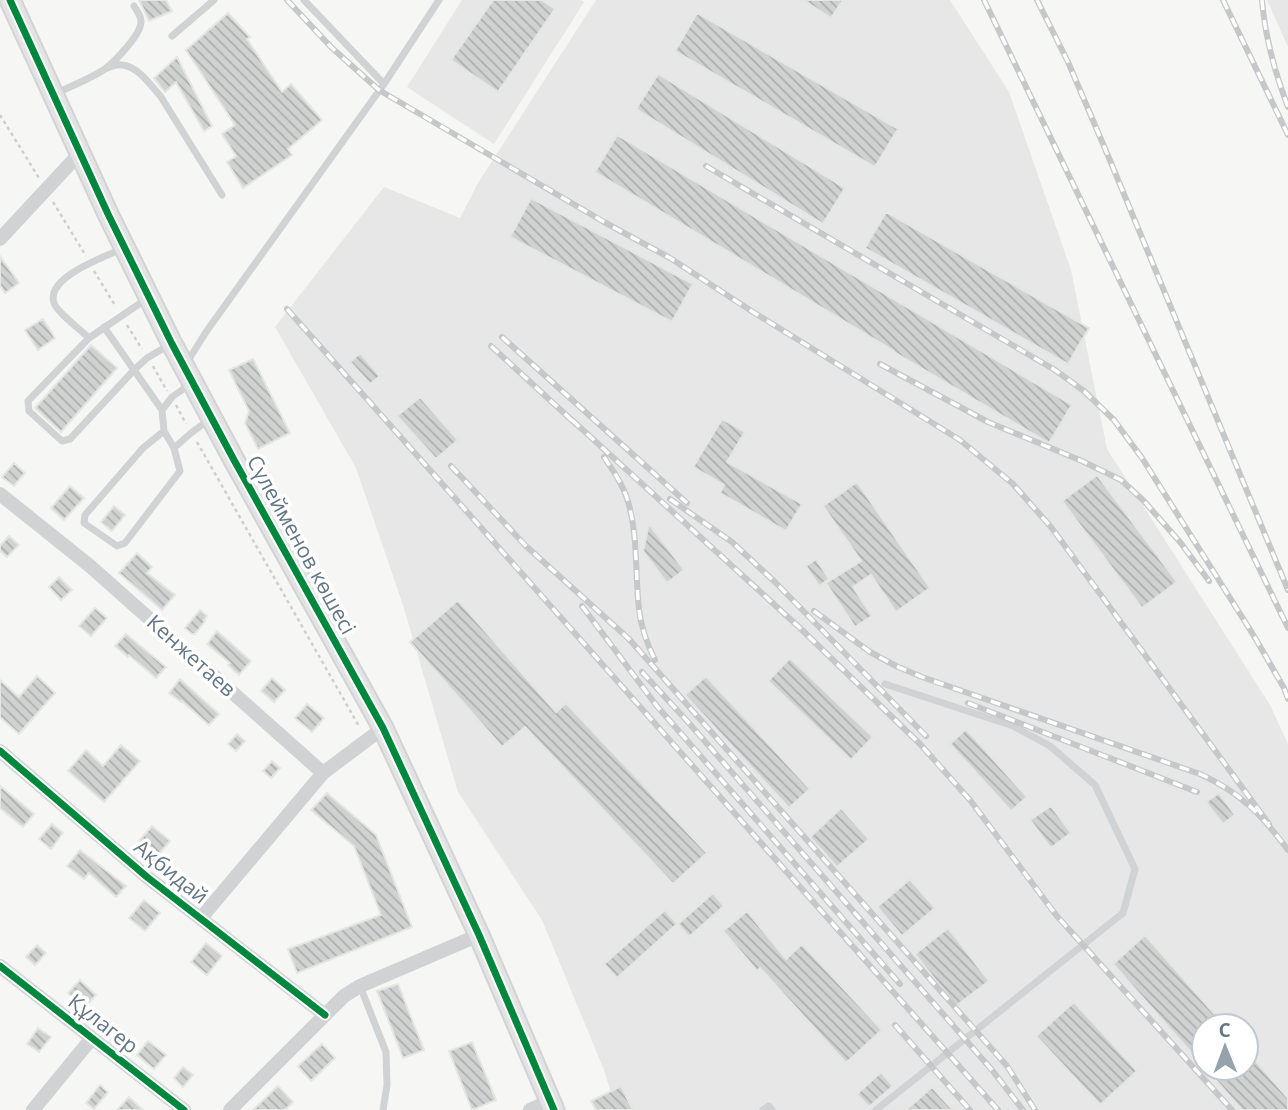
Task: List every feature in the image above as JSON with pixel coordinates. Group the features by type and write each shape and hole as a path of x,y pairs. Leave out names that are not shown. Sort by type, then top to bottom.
{"street":[{"name":"Сүлейменов көшесі","path":"10,0 172,344 383,728 479,935 552,1106"},
{"path":"0,239 80,153"},
{"name":"Кенжетаев","path":"0,494 90,566 323,773"},
{"path":"201,918 323,773 383,728"},
{"name":"Ақбидай","path":"0,751 147,877 325,1014"},
{"path":"230,1110 344,996 360,986 479,935"},
{"name":"Құлагер","path":"0,966 184,1110"},
{"path":"33,1110 92,1038"},
{"path":"530,1110 552,1106"}],"lane":[{"path":"172,36 214,0"},
{"path":"304,0 384,84"},
{"path":"162,410 188,375 205,332 384,84 439,0"},
{"path":"105,69 139,31 142,23 134,6"},
{"path":"54,94 105,69 122,65 131,67 161,97 222,195"},
{"path":"89,338 54,305 55,290 66,277 125,248"},
{"path":"149,298 89,338 28,401 29,411 62,441 70,439 134,370 147,358 172,344"},
{"path":"104,327 162,410 164,431 174,448 180,471 125,543 117,546 84,523 85,514 143,448 164,431"},
{"path":"174,448 211,419"},
{"path":"876,1110 1123,913 1135,869 1095,785 1050,746 1013,726 886,684"},
{"path":"360,986 386,1052 387,1085 383,1110"},
{"path":"763,1110 769,1106 772,1110"}],"shaded area":[{"path":"462,0 584,2 494,144 407,87"},
{"path":"596,0 950,0 1009,92 1071,270 1107,449 1270,705 1288,744 1288,1110 616,1110 604,1070 542,920 458,792 403,605 356,468 275,327 384,187 460,218 478,183"},
{"path":"1267,0 1288,0 1288,47"}],"building":[{"path":"139,0 166,0 172,11 149,21"},
{"path":"493,0 542,0 555,9 498,92 451,60"},
{"path":"803,0 843,0 831,18"},
{"path":"228,13 250,37 247,39 282,92 291,84 322,120 288,149 292,155 243,188 227,162 236,156 222,134 235,125 186,50"},
{"path":"697,13 898,129 875,167 675,51"},
{"path":"177,57 212,126 204,131 176,82 165,92 154,78"},
{"path":"658,74 845,188 823,224 636,109"},
{"path":"617,135 1072,405 1049,443 595,172"},
{"path":"531,198 693,284 672,322 510,237"},
{"path":"886,212 1089,328 1068,364 865,248"},
{"path":"0,256 19,283 5,293 0,285"},
{"path":"43,319 55,338 38,350 25,330"},
{"path":"91,345 117,368 61,432 35,408"},
{"path":"360,353 380,376 370,384 350,362"},
{"path":"253,359 290,433 258,449 245,423 249,411 229,370"},
{"path":"420,397 458,440 436,459 397,416"},
{"path":"722,419 745,432 727,462 802,504 786,531 720,493 724,485 693,467"},
{"path":"14,463 25,473 14,486 2,477"},
{"path":"1097,475 1177,582 1142,608 1062,501"},
{"path":"857,482 930,588 896,612 871,575 853,587 872,616 855,627 826,583 861,561 823,506"},
{"path":"70,486 84,498 64,520 51,508"},
{"path":"114,506 125,515 112,531 101,522"},
{"path":"649,524 684,570 667,583 643,551"},
{"path":"9,536 19,545 7,557 0,551 0,546"},
{"path":"137,553 152,567 147,573 175,595 162,610 119,573"},
{"path":"816,559 829,579 819,586 806,566"},
{"path":"59,577 72,590 61,600 49,587"},
{"path":"458,600 556,712 566,703 707,853 673,884 525,727 502,747 410,642"},
{"path":"95,608 107,618 91,636 79,626"},
{"path":"200,610 207,616 195,634 192,634 185,628"},
{"path":"217,631 251,661 239,675 228,665 230,663 207,644"},
{"path":"126,634 166,667 156,678 115,646"},
{"path":"790,658 873,737 851,760 768,681"},
{"path":"37,676 55,693 19,734 0,717 0,680 19,697"},
{"path":"706,676 810,789 789,808 685,695"},
{"path":"272,678 285,690 274,702 261,691"},
{"path":"180,679 219,714 209,725 169,693"},
{"path":"307,704 324,718 312,732 295,718"},
{"path":"966,729 1027,797 1011,811 950,744"},
{"path":"237,734 245,741 236,751 228,744"},
{"path":"121,745 140,761 104,802 68,771 86,750 103,766"},
{"path":"272,761 280,768 271,778 263,771"},
{"path":"0,786 34,814 23,827 0,808"},
{"path":"327,793 376,835 412,927 297,973 288,949 381,915 354,846 311,810"},
{"path":"1219,793 1235,815 1223,824 1206,802"},
{"path":"1051,806 1071,833 1051,848 1030,820"},
{"path":"841,808 869,839 837,867 810,837"},
{"path":"52,824 63,833 51,849 39,839"},
{"path":"152,826 170,841 157,856 139,841"},
{"path":"80,850 126,886 116,897 89,873 84,879 67,866"},
{"path":"910,879 935,908 902,936 877,907"},
{"path":"713,893 724,906 689,937 678,924"},
{"path":"144,900 160,913 145,931 129,918"},
{"path":"665,910 677,924 617,978 604,964"},
{"path":"747,911 786,959 802,944 882,1030 846,1063 760,968 757,971 723,931"},
{"path":"948,928 989,981 956,1006 915,954"},
{"path":"1145,935 1213,1012 1190,1012 1190,1051 1113,964"},
{"path":"206,943 222,956 207,975 191,962"},
{"path":"37,945 46,953 35,965 26,957"},
{"path":"80,980 96,995 84,1008 68,993"},
{"path":"398,984 424,1050 403,1058 377,991"},
{"path":"1074,1002 1137,1071 1100,1105 1036,1036"},
{"path":"38,1028 51,1037 39,1052 27,1044"},
{"path":"148,1041 166,1055 154,1069 137,1055"},
{"path":"472,1042 496,1100 472,1110 449,1051"},
{"path":"322,1044 335,1058 311,1081 298,1066"},
{"path":"1260,1066 1288,1098 1288,1110 1242,1110 1217,1082 1260,1082"},
{"path":"183,1067 193,1075 183,1087 174,1078"},
{"path":"881,1072 893,1086 869,1107 857,1094"},
{"path":"100,1085 108,1092 94,1109 86,1103"},
{"path":"278,1086 293,1102 285,1110 253,1110"},
{"path":"621,1086 633,1110 596,1110 591,1101"},
{"path":"932,1087 953,1110 906,1110"},
{"path":"129,1097 143,1110 117,1110"}],"railway":[{"path":"287,0 332,48 379,90 670,258 960,440 1013,484 1051,527 1269,824"},
{"path":"984,0 1288,628"},
{"path":"1037,0 1068,62 1109,158 1288,590"},
{"path":"1223,0 1288,135"},
{"path":"1262,0 1271,55 1288,107"},
{"path":"706,166 1055,370 1084,391 1114,420 1142,458 1254,636 1288,699"},
{"path":"287,309 998,1110"},
{"path":"502,337 687,503"},
{"path":"491,346 577,425"},
{"path":"880,364 988,422 1121,480 1143,500 1180,542 1209,581"},
{"path":"572,420 800,628 920,744 970,800 1056,915 1232,1110"},
{"path":"604,457 622,486 629,505 634,531 640,616 655,660"},
{"path":"451,466 526,546 629,639 1007,1066 1035,1110"},
{"path":"670,499 732,542 776,583 926,736"},
{"path":"582,606 656,705 900,984"},
{"path":"814,611 870,652 896,666 1214,781 1249,806 1288,850"},
{"path":"642,672 992,1070 1023,1110"},
{"path":"968,703 1197,792"},
{"path":"895,1025 970,1110"}],"cycle path":[{"path":"10,0 108,214 172,344 383,728 479,935 554,1110"},
{"path":"0,751 147,877 325,1015"},
{"path":"0,966 184,1110"}]}
